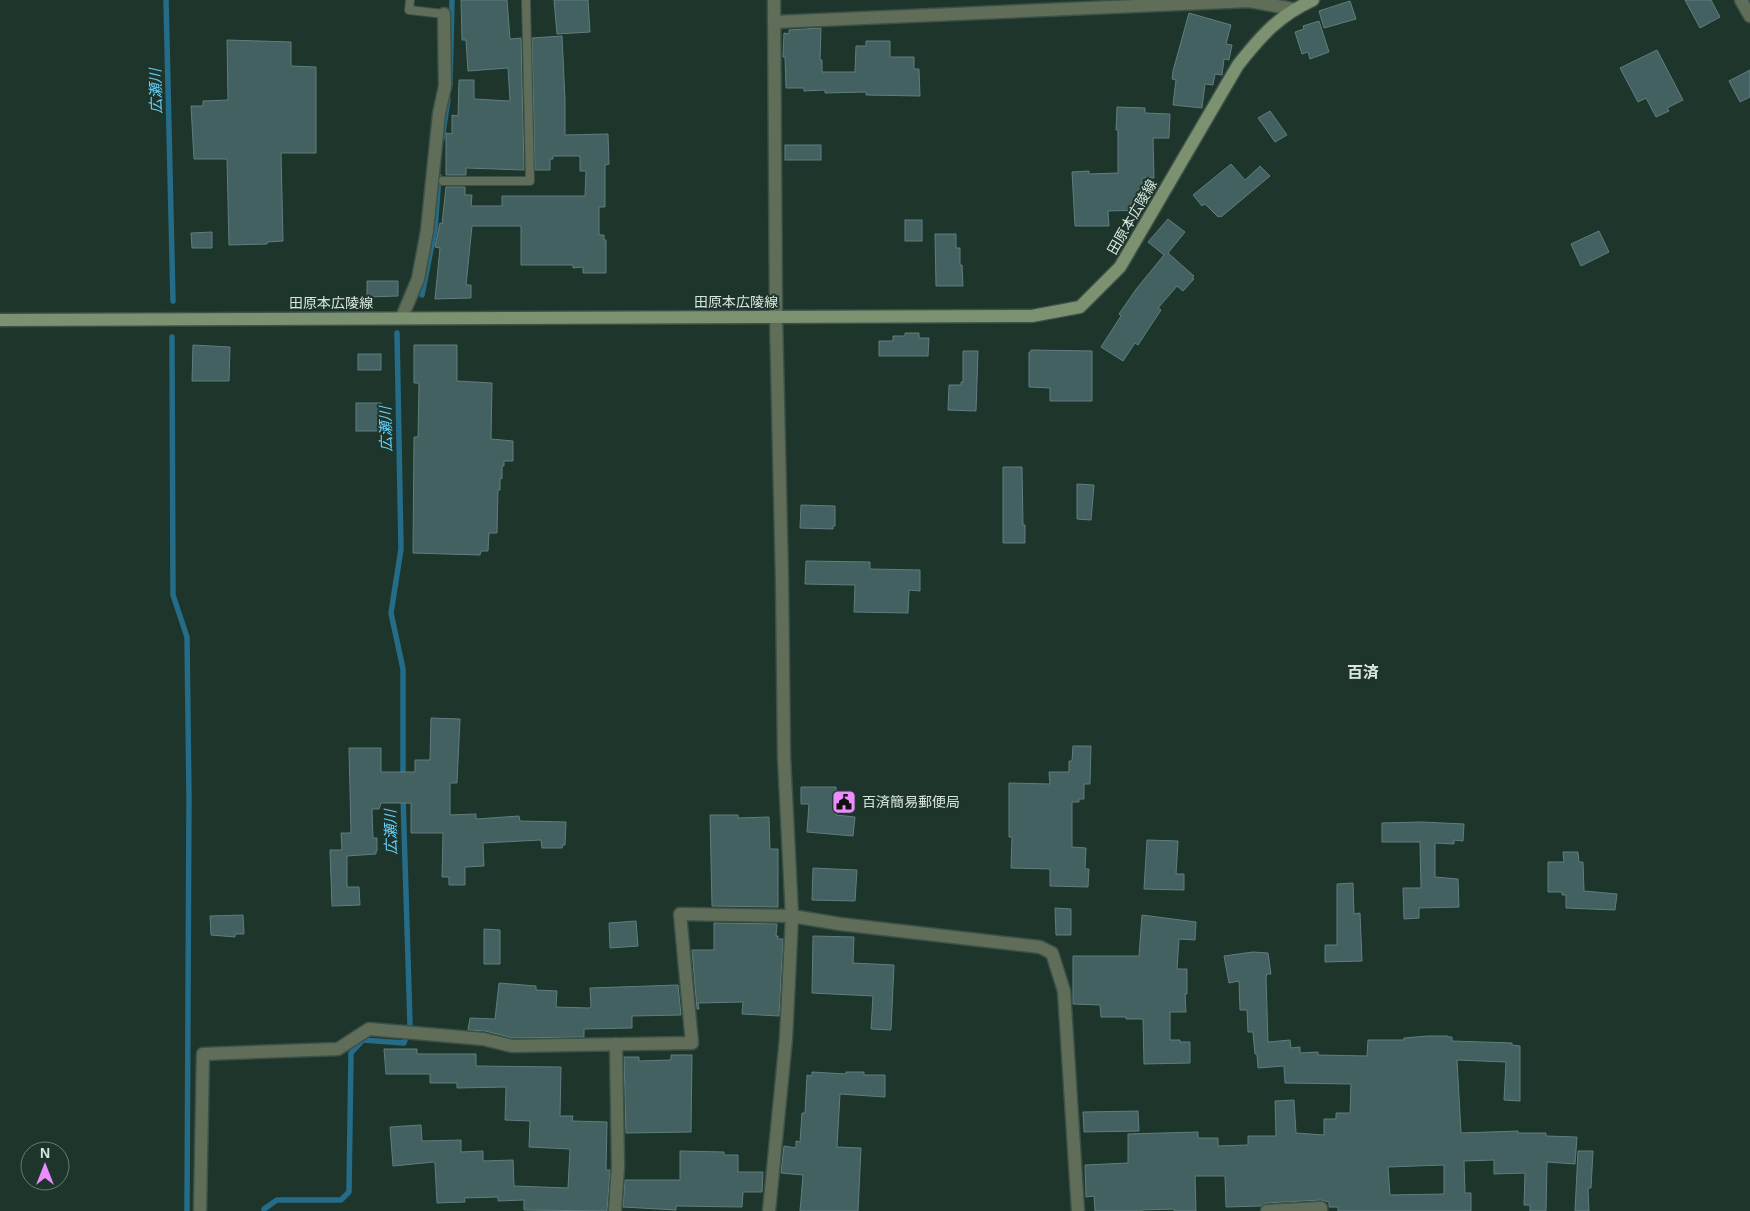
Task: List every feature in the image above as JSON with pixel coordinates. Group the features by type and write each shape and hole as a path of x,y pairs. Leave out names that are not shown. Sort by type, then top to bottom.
{"main road":[{"name":"田原本広陵線","path":"0,320 1032,316 1080,307 1120,267 1238,65 1261,35 1293,9 1313,0"}],"street":[{"path":"769,1211 786,1038 792,916 784,757 776,317 774,0"},
{"path":"1741,0 1750,16"},
{"path":"774,22 1249,1 1293,9"},
{"path":"402,317 418,279 438,182 439,114 445,86 444,14"},
{"path":"200,1211 203,1054 338,1049 369,1029 483,1039 512,1046 692,1043 680,914 792,916 840,924 1040,947 1052,953 1064,991 1078,1211"},
{"path":"615,1211 618,1166 616,1044"},
{"path":"1267,1211 1321,1208 1321,1211"}],"lane":[{"path":"410,0 409,10 444,14"},
{"path":"438,182 530,181 526,0"}],"building":[{"path":"461,0 507,0 510,39 521,38 524,170 466,168 466,175 446,175 446,133 452,134 452,115 458,116 459,80 474,80 474,99 510,101 508,68 468,71 466,40 462,40"},
{"path":"554,0 588,0 590,32 557,34"},
{"path":"1685,0 1711,0 1720,17 1700,28"},
{"path":"1350,1 1356,19 1324,28 1319,11"},
{"path":"1189,13 1231,25 1226,44 1232,45 1229,60 1224,59 1222,75 1215,74 1213,85 1205,84 1202,108 1173,105 1176,80 1172,79 1173,71"},
{"path":"1319,21 1329,52 1310,59 1308,52 1302,54 1295,32 1304,29 1303,26"},
{"path":"821,28 820,60 822,60 822,72 855,72 856,46 866,46 866,41 890,41 890,57 914,57 914,69 919,69 920,96 866,95 866,92 825,93 825,90 804,91 804,88 786,88 785,57 783,57 784,33 789,34 789,30"},
{"path":"562,36 565,135 608,134 609,164 605,165 605,207 599,207 599,235 604,235 604,240 606,240 606,273 583,273 583,267 573,268 573,265 521,265 521,226 472,226 466,285 471,285 471,298 435,299 440,248 435,247 440,223 442,224 446,187 465,187 465,195 472,195 471,206 502,206 502,196 585,196 586,171 580,171 580,156 553,156 553,159 550,159 550,170 535,170 532,38"},
{"path":"227,40 291,42 291,66 316,67 316,153 281,153 283,241 267,242 267,244 229,245 227,159 194,159 191,106 203,106 203,101 228,100"},
{"path":"1657,50 1683,100 1667,108 1669,111 1656,117 1646,98 1638,102 1620,68"},
{"path":"1750,70 1750,97 1740,102 1729,81"},
{"path":"1117,107 1145,108 1145,113 1170,114 1169,138 1153,138 1154,178 1142,178 1142,210 1108,211 1109,226 1075,226 1072,172 1089,171 1089,174 1118,173"},
{"path":"1270,111 1287,135 1275,142 1258,118"},
{"path":"785,145 821,145 821,160 785,160"},
{"path":"1231,164 1245,180 1260,166 1270,176 1221,217 1218,217 1205,204 1202,206 1193,195"},
{"path":"1168,219 1185,232 1168,253 1194,276 1192,278 1194,279 1183,291 1177,286 1158,308 1161,310 1138,345 1135,343 1123,361 1101,347 1121,316 1119,314 1164,255 1148,242"},
{"path":"905,220 922,220 922,241 905,241"},
{"path":"1599,231 1609,252 1581,266 1571,244"},
{"path":"212,232 212,248 192,248 191,233"},
{"path":"935,234 956,234 956,248 960,248 963,286 936,286"},
{"path":"367,281 398,281 398,296 367,297"},
{"path":"905,333 919,333 919,338 929,338 928,356 879,356 879,341 893,341 893,336 905,336"},
{"path":"193,345 230,347 229,381 192,381"},
{"path":"414,345 457,345 457,381 492,383 491,439 513,441 513,461 504,461 504,466 502,466 502,479 500,478 500,490 498,490 497,533 489,533 488,551 481,551 480,555 413,553 414,437 418,437 419,383 414,383"},
{"path":"1031,350 1092,351 1092,401 1050,401 1050,388 1029,387 1029,352"},
{"path":"963,351 978,351 976,411 948,410 949,385 961,385 961,382 963,382"},
{"path":"358,354 381,354 381,370 358,370"},
{"path":"356,403 381,403 381,431 356,431"},
{"path":"1003,467 1022,467 1025,543 1003,543"},
{"path":"1077,484 1094,485 1091,520 1077,519"},
{"path":"801,505 835,506 835,526 833,526 833,529 800,528"},
{"path":"806,561 870,562 870,569 920,570 920,591 909,590 908,613 854,612 855,585 805,584"},
{"path":"431,718 460,719 457,783 450,783 450,815 476,814 476,819 519,816 520,821 566,822 565,845 562,848 542,848 541,840 483,843 484,866 465,867 465,885 449,885 449,877 442,877 443,833 411,833 411,803 381,803 379,809 372,809 373,838 377,838 376,854 347,856 347,887 359,887 360,905 332,906 330,850 342,850 341,833 351,833 349,748 381,748 381,772 415,772 415,760 430,760"},
{"path":"1073,746 1091,746 1090,784 1084,784 1084,799 1079,799 1079,802 1072,802 1072,847 1086,848 1085,869 1089,869 1088,887 1050,886 1050,869 1011,868 1012,837 1009,837 1009,783 1050,784 1049,772 1069,772 1069,761 1072,761"},
{"path":"801,787 836,787 836,815 855,817 853,836 807,832 809,804 801,804"},
{"path":"710,815 738,815 738,818 769,817 770,849 778,849 778,907 712,906"},
{"path":"1382,823 1464,824 1463,841 1454,840 1454,844 1435,843 1435,877 1458,879 1459,907 1419,908 1419,918 1404,919 1403,888 1421,888 1420,842 1382,842"},
{"path":"1147,840 1178,841 1176,874 1184,874 1184,890 1144,889"},
{"path":"1563,852 1578,852 1579,862 1583,862 1584,891 1617,894 1615,910 1566,908 1566,895 1562,895 1562,892 1548,892 1548,862 1564,862"},
{"path":"813,868 857,870 855,901 812,900"},
{"path":"1353,883 1354,914 1360,913 1362,961 1325,962 1325,945 1337,945 1337,884"},
{"path":"1055,908 1071,909 1071,935 1056,935"},
{"path":"243,915 244,934 235,934 235,937 211,935 210,916"},
{"path":"1142,915 1196,922 1195,940 1179,939 1177,969 1187,969 1186,1012 1170,1012 1170,1040 1190,1042 1190,1063 1144,1064 1143,1019 1101,1017 1100,1005 1073,1004 1073,956 1139,956"},
{"path":"636,921 638,946 610,948 609,923"},
{"path":"714,923 777,924 776,936 778,936 778,939 783,939 779,1016 742,1014 743,1002 698,1003 699,1009 697,1009 692,950 714,950"},
{"path":"484,929 500,930 500,964 484,964"},
{"path":"813,936 854,937 853,963 894,965 891,1030 871,1029 873,996 812,993"},
{"path":"1253,952 1268,953 1271,974 1267,974 1266,977 1268,1042 1290,1040 1291,1048 1300,1047 1300,1053 1318,1052 1318,1055 1367,1056 1368,1040 1404,1040 1404,1038 1428,1036 1448,1036 1452,1037 1452,1041 1512,1043 1512,1045 1520,1046 1520,1101 1504,1100 1506,1062 1457,1060 1461,1133 1518,1131 1518,1133 1546,1133 1546,1136 1577,1137 1575,1164 1547,1162 1546,1211 1530,1211 1530,1205 1524,1205 1525,1173 1494,1174 1494,1160 1464,1161 1465,1193 1471,1193 1471,1211 1338,1211 1338,1207 1329,1207 1329,1202 1321,1200 1267,1203 1261,1206 1226,1207 1225,1176 1195,1176 1196,1211 1174,1211 1174,1209 1095,1211 1094,1196 1086,1197 1085,1165 1128,1163 1128,1134 1198,1132 1198,1138 1218,1138 1218,1146 1248,1145 1248,1136 1276,1136 1275,1101 1294,1100 1296,1133 1324,1135 1324,1119 1336,1119 1336,1113 1350,1113 1351,1084 1285,1083 1284,1066 1258,1068 1253,1032 1248,1032 1247,1010 1240,1010 1239,981 1229,983 1224,956","holes":["1444,1165 1444,1194 1390,1195 1388,1167"]},
{"path":"499,983 536,986 536,990 557,991 556,1007 589,1008 591,1007 590,988 678,985 681,1015 632,1016 632,1028 584,1029 584,1037 513,1038 485,1031 468,1030 470,1018 495,1019"},
{"path":"384,1049 417,1049 417,1054 476,1054 476,1066 561,1067 560,1116 573,1116 572,1121 607,1122 606,1170 610,1170 607,1211 524,1210 524,1200 498,1201 498,1197 464,1198 465,1202 437,1203 434,1162 393,1166 390,1127 421,1125 422,1141 461,1140 461,1152 483,1151 483,1161 513,1160 514,1186 568,1188 570,1149 529,1147 530,1121 505,1120 506,1087 457,1088 457,1083 430,1083 430,1074 386,1074"},
{"path":"671,1055 692,1055 691,1132 626,1133 624,1057 639,1057 639,1061 671,1060"},
{"path":"812,1072 846,1074 846,1072 864,1072 864,1075 885,1075 885,1097 840,1094 837,1147 861,1148 858,1211 800,1211 803,1175 781,1173 784,1146 796,1148 796,1141 800,1142 802,1113 805,1113 807,1075 812,1076"},
{"path":"1138,1111 1139,1131 1084,1132 1083,1112"},
{"path":"680,1151 724,1152 724,1155 738,1155 738,1172 763,1172 762,1192 743,1192 742,1207 676,1206 676,1210 623,1207 625,1180 680,1180"},
{"path":"1578,1151 1593,1151 1591,1188 1588,1188 1589,1211 1575,1211"}],"waterway":[{"name":"広瀬川","path":"166,0 173,301"},
{"name":"広瀬川","path":"450,85 452,0"},
{"name":"広瀬川","path":"442,139 448,99"},
{"name":"広瀬川","path":"422,295 435,229 439,176"},
{"name":"広瀬川","path":"397,333 401,549 391,613 403,669 403,779"},
{"name":"広瀬川","path":"172,337 173,595 187,637 189,797 187,1211"},
{"name":"広瀬川","path":"264,1211 264,1209 277,1200 341,1200 349,1192 351,1053 363,1040 404,1043 410,1024 403,796"}],"place":[{"name":"百済簡易郵便局","path":"844,802"}],"district":[{"name":"百済","path":"1363,672"}]}
